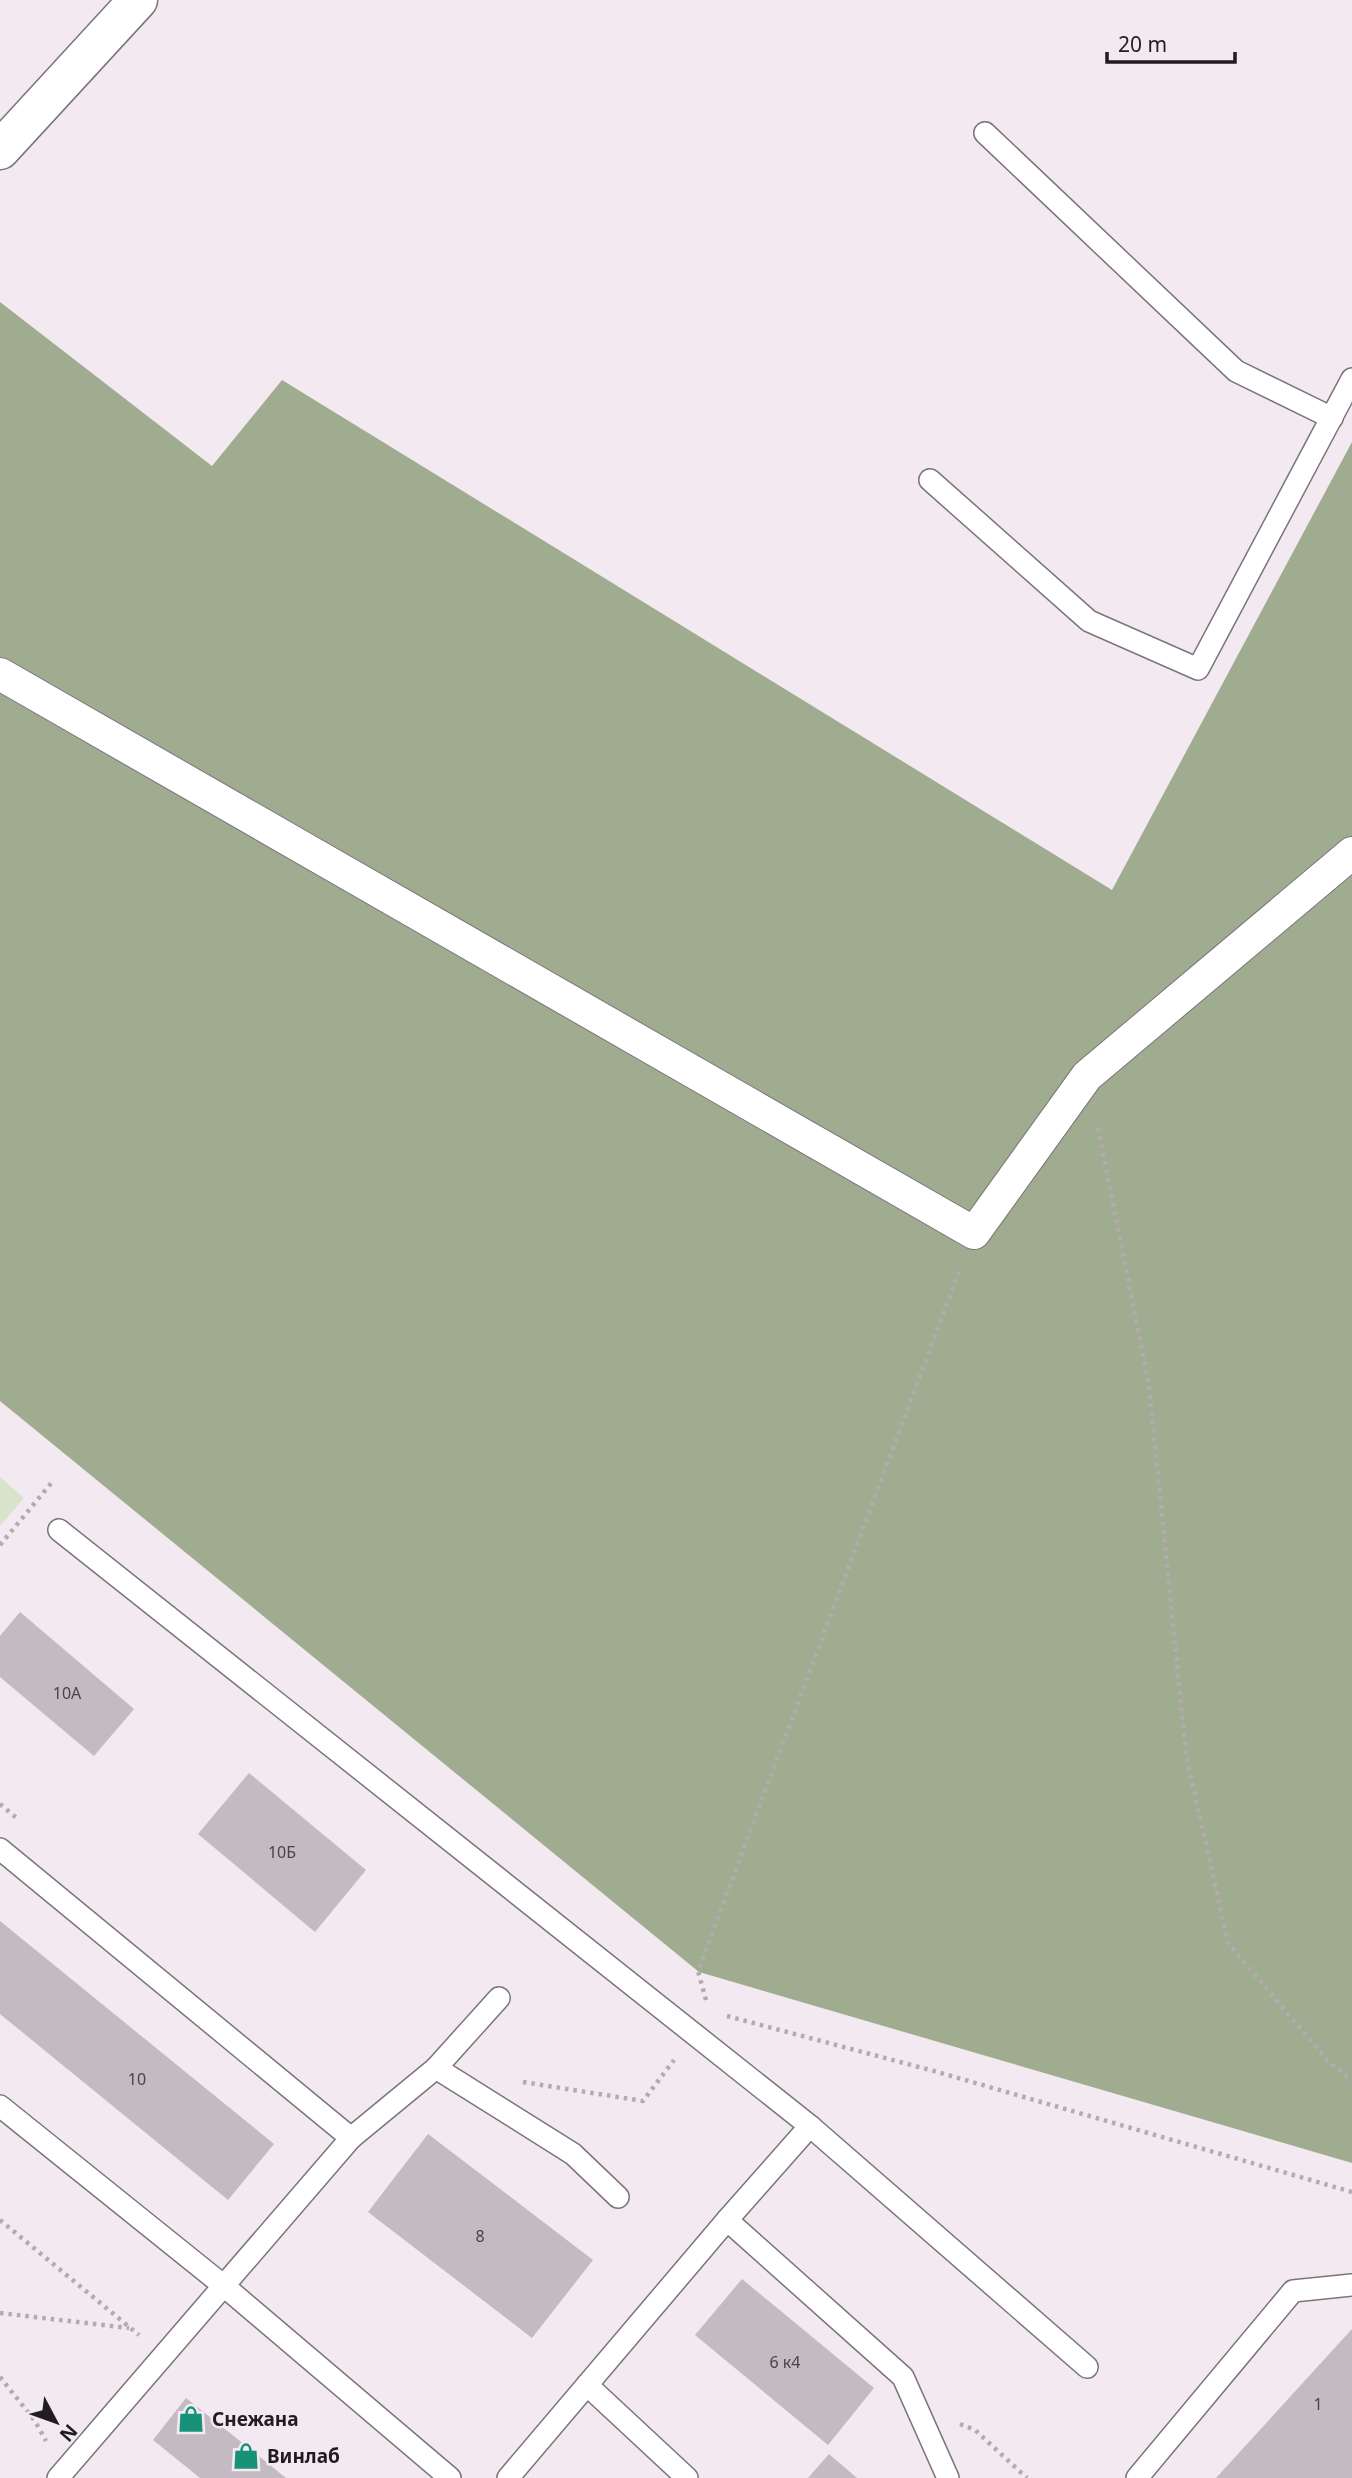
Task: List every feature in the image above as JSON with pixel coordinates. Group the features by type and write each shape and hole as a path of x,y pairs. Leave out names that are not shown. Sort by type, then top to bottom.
{"street":[{"path":"0,150 138,0"},
{"path":"0,674 974,1233 1087,1076 1352,853"}],"lane":[{"path":"985,133 1236,371 1332,418"},
{"path":"930,480 1089,621 1198,669 1352,379"},
{"path":"60,1530 810,2126 1087,2367"},
{"path":"0,1849 351,2138"},
{"path":"61,2475 351,2138 436,2068 499,1998"},
{"path":"436,2068 573,2154 618,2197"},
{"path":"0,2106 223,2286 450,2478"},
{"path":"508,2478 810,2126"},
{"path":"727,2220 903,2377 948,2478"},
{"path":"1137,2478 1293,2291 1352,2285"},
{"path":"587,2385 687,2478"}],"path":[{"path":"1087,1076 1149,1385 1186,1754 1228,1943 1327,2060 1352,2081"},
{"path":"519,2081 643,2101 709,2011 698,1971 974,1233"},
{"path":"0,1545 53,1481"},
{"path":"709,2011 934,2071 1352,2192"},
{"path":"0,2220 165,2354"},
{"path":"0,2313 130,2328"},
{"path":"0,2377 35,2421 61,2475"},
{"path":"915,2405 975,2430 1027,2478"}],"green space":[{"path":"0,302 212,466 282,380 1112,890 1352,442 1352,2163 699,1972 0,1401"},
{"path":"0,1477 24,1498 0,1526"}],"building":[{"path":"20,1612 134,1709 94,1756 0,1677 0,1636"},
{"path":"249,1773 366,1870 315,1932 198,1834"},
{"path":"0,1921 274,2144 228,2200 0,2014"},
{"path":"428,2134 593,2260 532,2338 368,2212"},
{"path":"742,2279 874,2388 828,2445 695,2335"},
{"path":"1352,2329 1352,2478 1216,2478"},
{"name":"Снежана","path":"186,2398 286,2478 200,2478 153,2440"},
{"path":"829,2454 857,2478 808,2478"}],"place":[{"name":"Снежана","path":"191,2419"},
{"name":"Винлаб","path":"246,2456"}]}
